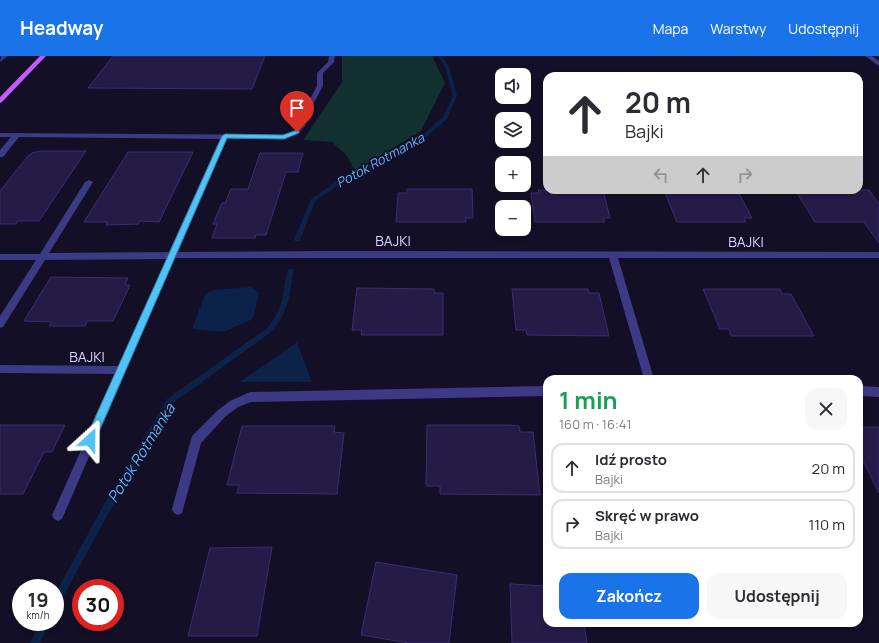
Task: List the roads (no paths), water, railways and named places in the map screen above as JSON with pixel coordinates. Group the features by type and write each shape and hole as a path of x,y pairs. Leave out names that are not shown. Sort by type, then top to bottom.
{"main road":[{"path":"0,101 43,56"}],"street":[{"path":"0,60 5,56"},
{"path":"0,134 284,137 297,132 302,126 306,112 320,86 320,73 331,62 332,56"},
{"path":"868,56 879,64"},
{"path":"0,155 17,135"},
{"name":"BAJKI","path":"0,370 121,370 225,136"},
{"path":"0,324 89,182"},
{"name":"BAJKI","path":"0,257 333,254 879,255"},
{"path":"613,255 648,375"},
{"path":"58,515 121,370"},
{"path":"178,509 196,440 222,413 234,404 250,397 543,391"},
{"path":"863,392 879,392"}],"water":[{"path":"251,287 259,293 253,319 223,332 192,329 205,294 214,290"},
{"path":"297,342 312,382 240,382"}],"waterway":[{"name":"Potok Rotmanka","path":"297,240 313,200 341,181 362,172 422,138 445,118 455,96 447,66 439,56"},
{"name":"Potok Rotmanka","path":"64,586 105,511 170,401 268,331 279,317 285,303 290,271"},
{"name":"Potok Rotmanka","path":"35,643 41,631"}]}
